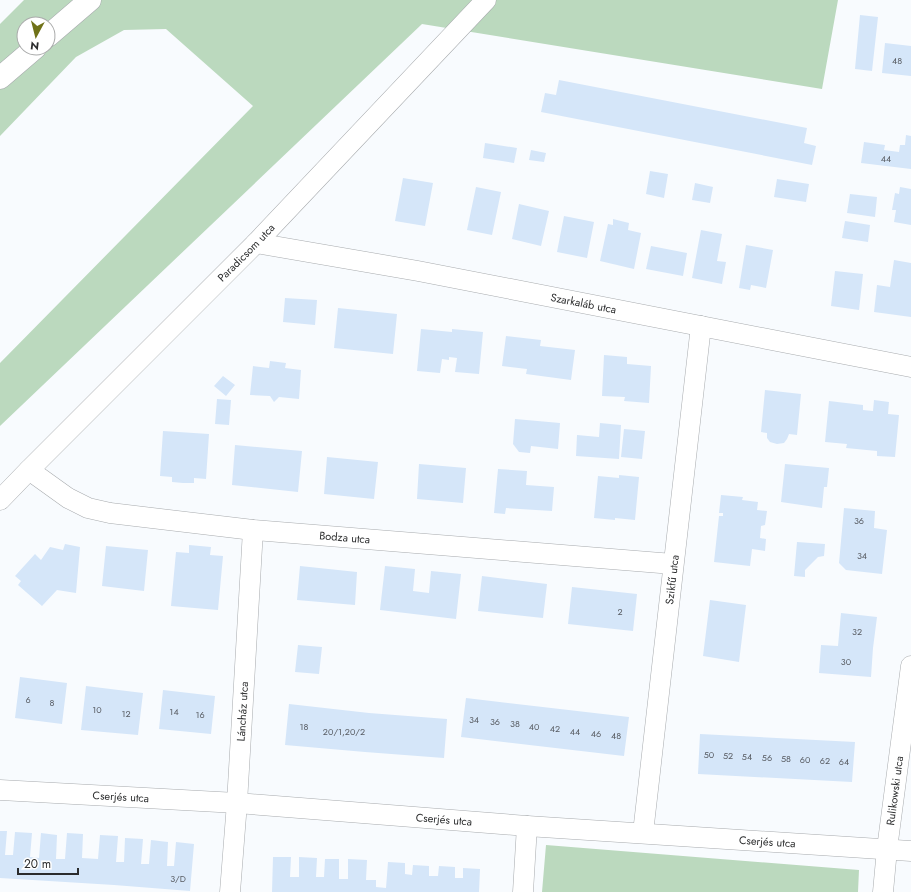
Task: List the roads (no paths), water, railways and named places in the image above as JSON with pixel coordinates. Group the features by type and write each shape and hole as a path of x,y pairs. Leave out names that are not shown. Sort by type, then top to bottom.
{"main road":[{"path":"56,29 90,0"},
{"path":"0,78 26,56"}],"street":[{"name":"Paradicsom utca","path":"0,500 256,243 486,0"},
{"name":"Szarkaláb utca","path":"256,243 418,271 911,367"},
{"name":"Szikfű utca","path":"643,833 701,326"},
{"name":"Bodza utca","path":"29,470 68,498 88,508 110,513 253,530 673,564"},
{"name":"Láncház utca","path":"230,892 237,803 253,530"},
{"name":"Rulikowski utca","path":"884,892 911,666"},
{"name":"Cserjés utca","path":"0,790 237,803 527,826 911,850"},
{"path":"523,892 527,826"}]}
